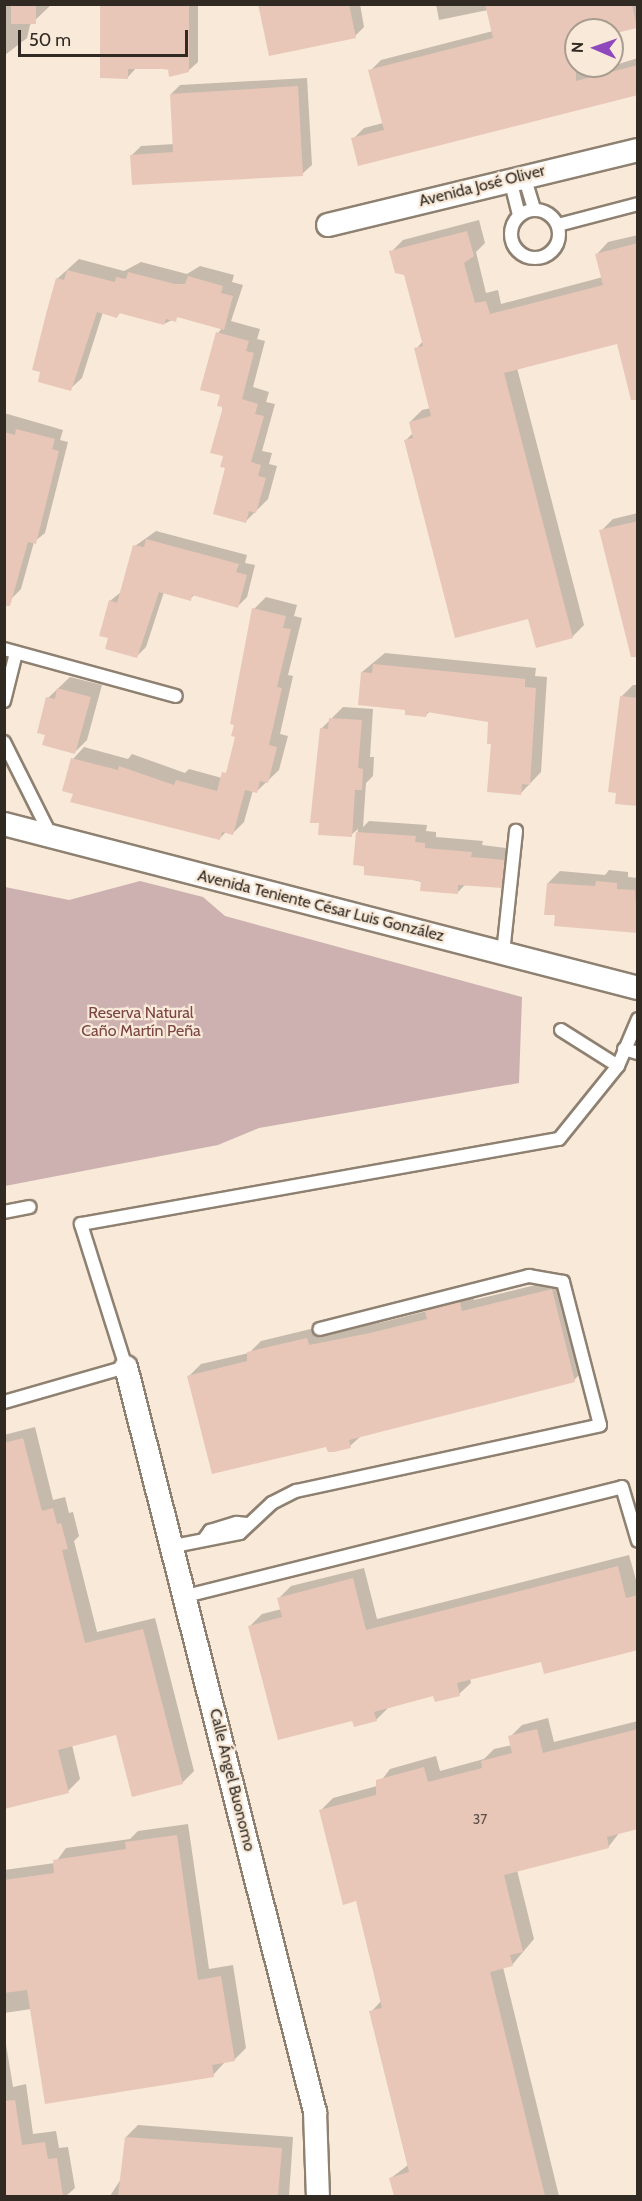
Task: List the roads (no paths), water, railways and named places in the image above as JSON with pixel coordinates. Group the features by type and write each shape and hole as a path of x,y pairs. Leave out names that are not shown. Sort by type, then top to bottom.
{"street":[{"name":"Avenida José Oliver","path":"328,225 638,150"},
{"name":"Avenida Teniente César Luis González","path":"4,825 638,988"},
{"name":"Calle Ángel Buonomo","path":"126,1367 174,1546 315,2112 318,2196"}],"lane":[{"path":"517,178 534,209"},
{"path":"517,178 519,215 511,237 518,252 532,259 554,251 560,236 558,225 550,214 534,209 519,215"},
{"path":"558,225 638,204"},
{"path":"4,701 10,651 176,696"},
{"path":"4,742 52,837"},
{"path":"503,953 516,831"},
{"path":"4,1402 126,1367 81,1224 559,1139 618,1066 638,1019"},
{"path":"561,1030 618,1066"},
{"path":"624,1049 638,1053"},
{"path":"4,1212 30,1207"},
{"path":"174,1546 205,1538 213,1541 240,1533 272,1503 296,1491 600,1425 563,1282 529,1276 320,1329"},
{"path":"186,1596 622,1487 638,1541"}],"park label":[{"name":"Reserva Natural Caño Martín Peña","path":"141,1022"}]}
